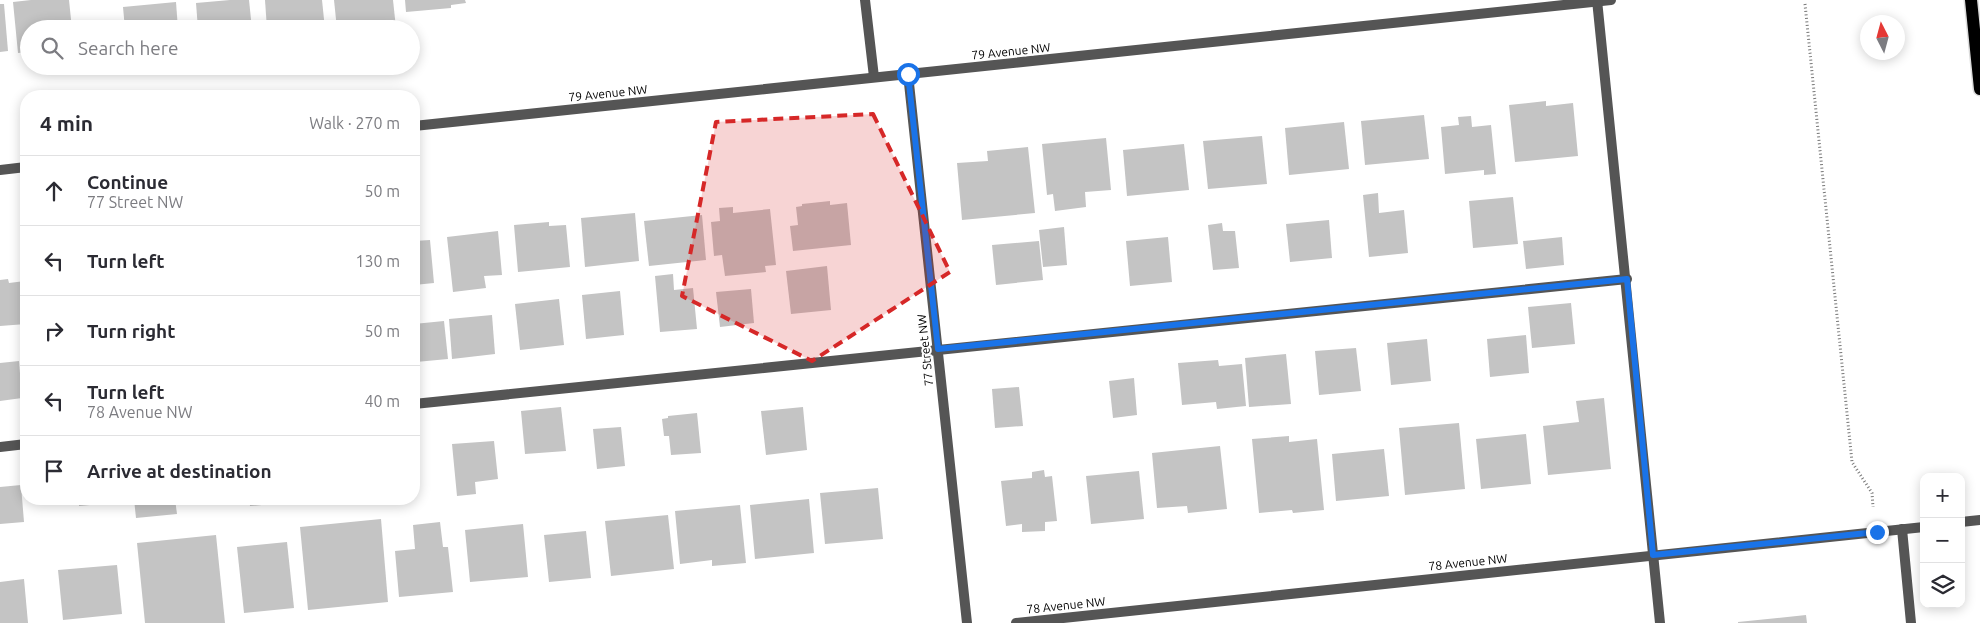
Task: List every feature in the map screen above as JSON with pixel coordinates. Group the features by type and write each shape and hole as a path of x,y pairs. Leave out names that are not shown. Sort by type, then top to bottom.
{"main road":[{"path":"1971,0 1980,89"}],"street":[{"path":"865,0 874,78"},
{"name":"79 Avenue NW","path":"420,125 1611,0"},
{"path":"1597,1 1627,279 1660,623"},
{"name":"77 Street NW","path":"908,74 967,623"},
{"path":"0,170 20,168"},
{"path":"420,403 1627,279"},
{"path":"0,447 20,445"},
{"path":"1965,522 1980,520"},
{"name":"78 Avenue NW","path":"1016,623 1920,527"},
{"path":"1902,529 1911,623"}],"path":[{"path":"1805,4 1852,462 1872,493 1873,507"}],"highlighted area":[{"path":"873,114 950,272 812,361 682,296 716,122"}],"building":[{"path":"69,0 71,20 20,20 20,53 18,53 13,2"},
{"path":"249,0 251,20 197,20 196,3"},
{"path":"265,0 322,0 324,20 266,20"},
{"path":"334,0 393,0 395,20 336,20"},
{"path":"405,0 465,0 466,3 451,5 451,8 406,12"},
{"path":"176,2 177,20 124,20 123,7"},
{"path":"0,4 4,4 8,51 0,52"},
{"path":"1546,101 1546,106 1573,103 1578,156 1515,162 1509,105"},
{"path":"1424,115 1429,159 1365,165 1361,121"},
{"path":"1471,116 1472,127 1491,125 1496,174 1484,175 1484,170 1445,174 1441,127 1459,125 1458,117"},
{"path":"1344,122 1349,169 1289,175 1285,128"},
{"path":"1262,136 1267,184 1208,189 1203,141"},
{"path":"1106,138 1111,190 1085,192 1086,207 1055,211 1053,194 1047,195 1042,144"},
{"path":"1184,144 1189,190 1127,196 1123,150"},
{"path":"1028,147 1035,213 962,220 957,163 988,161 987,151"},
{"path":"1378,193 1379,213 1404,210 1408,253 1369,257 1363,195"},
{"path":"1513,197 1518,244 1473,248 1469,201"},
{"path":"830,201 830,205 847,203 851,245 793,251 790,226 798,225 796,207 802,206 802,204"},
{"path":"733,207 733,213 770,209 776,265 765,266 766,272 725,276 722,255 714,256 711,222 720,221 719,208"},
{"path":"635,213 639,261 585,267 581,218"},
{"path":"702,215 706,260 649,266 644,221"},
{"path":"1329,220 1332,258 1290,262 1286,224"},
{"path":"549,222 549,226 566,225 570,267 518,272 514,225"},
{"path":"1222,223 1223,231 1235,231 1239,268 1213,270 1208,225"},
{"path":"1064,227 1067,265 1043,267 1039,230"},
{"path":"498,231 502,275 484,276 486,288 453,292 447,237"},
{"path":"1168,237 1172,282 1130,286 1126,241"},
{"path":"1562,237 1564,265 1526,269 1523,241"},
{"path":"430,240 434,283 420,284 420,241"},
{"path":"1039,241 1043,280 996,285 992,245"},
{"path":"827,266 831,310 791,314 786,271"},
{"path":"673,274 674,290 693,288 697,329 660,332 655,276"},
{"path":"8,279 9,283 20,282 20,324 0,326 0,280"},
{"path":"751,289 754,323 720,327 716,292"},
{"path":"620,291 624,335 586,339 582,295"},
{"path":"559,299 564,345 520,350 515,304"},
{"path":"1571,303 1575,344 1532,348 1528,307"},
{"path":"492,315 495,354 452,359 449,319"},
{"path":"444,321 448,359 420,362 420,323"},
{"path":"1526,335 1529,373 1490,377 1487,339"},
{"path":"1427,339 1431,381 1391,385 1387,343"},
{"path":"1356,348 1361,391 1319,395 1315,351"},
{"path":"1286,354 1291,404 1249,407 1245,358"},
{"path":"1218,360 1219,366 1242,364 1246,406 1217,409 1216,402 1182,405 1178,363"},
{"path":"19,361 20,398 0,401 0,363"},
{"path":"1134,378 1137,415 1113,418 1109,381"},
{"path":"1019,387 1023,426 995,428 992,389"},
{"path":"1604,398 1611,469 1548,475 1543,426 1579,422 1576,401"},
{"path":"561,407 566,451 525,454 521,411"},
{"path":"803,407 807,450 766,455 761,411"},
{"path":"697,413 701,453 671,455 669,436 664,436 662,419 668,418 668,416"},
{"path":"1459,423 1465,489 1405,495 1399,428"},
{"path":"621,427 625,466 597,469 593,429"},
{"path":"1526,434 1531,484 1481,489 1476,439"},
{"path":"1289,436 1289,442 1317,439 1324,510 1293,513 1292,510 1259,513 1252,439"},
{"path":"494,441 498,479 475,482 476,494 457,496 452,444"},
{"path":"1220,446 1227,509 1188,513 1187,506 1157,508 1152,453"},
{"path":"1384,449 1389,496 1336,501 1332,454"},
{"path":"1044,470 1045,477 1052,476 1057,521 1045,522 1045,531 1022,532 1022,524 1006,526 1001,481 1032,478 1032,472"},
{"path":"1139,471 1144,519 1091,524 1086,476"},
{"path":"20,485 20,505 23,505 24,522 0,524 0,487"},
{"path":"878,488 883,539 825,544 820,493"},
{"path":"809,499 814,553 755,559 750,505"},
{"path":"135,505 176,505 177,514 136,518"},
{"path":"740,505 746,563 712,566 712,560 680,564 675,511"},
{"path":"668,515 674,569 611,576 605,521"},
{"path":"381,519 388,602 308,610 300,527"},
{"path":"440,522 443,547 448,547 453,592 399,597 395,551 415,549 413,525"},
{"path":"523,524 528,577 470,582 465,530"},
{"path":"586,531 591,578 549,582 544,535"},
{"path":"216,535 225,623 145,623 137,543"},
{"path":"287,542 294,608 244,613 237,547"},
{"path":"117,565 122,614 63,620 58,570"},
{"path":"24,579 28,623 0,623 0,582"},
{"path":"1806,615 1807,623 1738,623 1738,622"}],"route":[{"path":"908,74 938,349 1627,279 1653,555 1877,532"}]}
